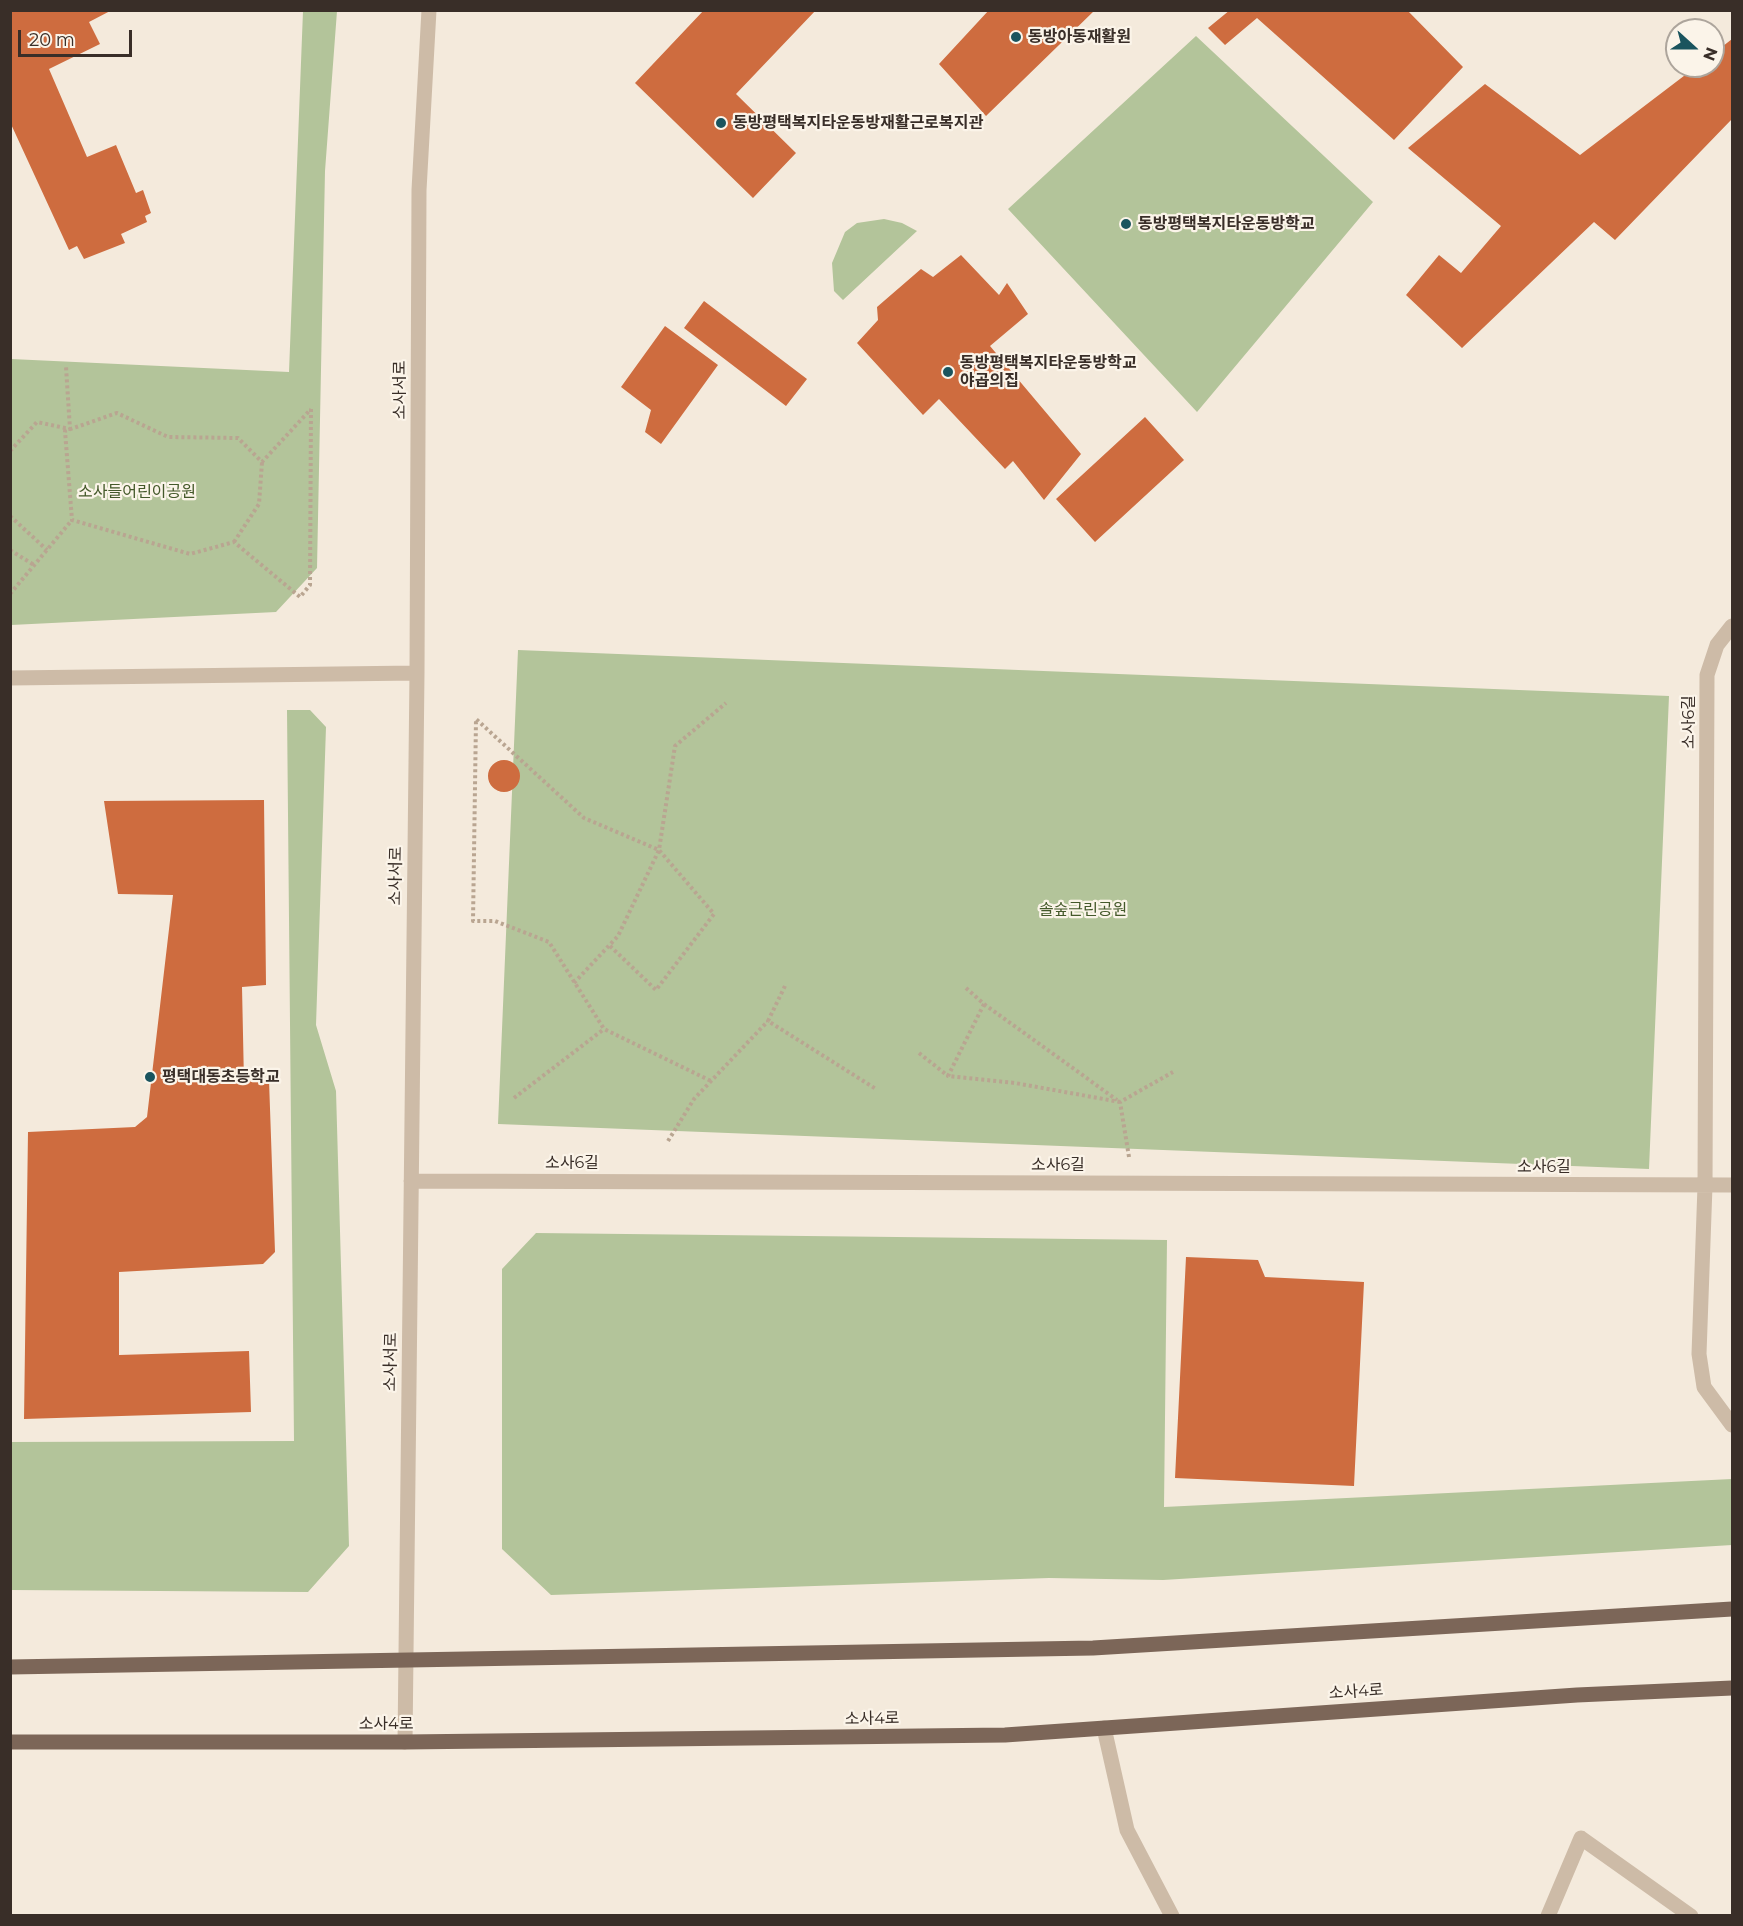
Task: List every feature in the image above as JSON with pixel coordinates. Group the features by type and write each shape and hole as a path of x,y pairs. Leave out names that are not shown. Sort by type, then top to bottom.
{"main road":[{"path":"10,1667 406,1662 1093,1648 1732,1609"},
{"name":"소사4로","path":"10,1742 405,1742 1005,1735 1577,1695 1732,1688"}],"street":[{"name":"소사서로","path":"405,1742 417,673 419,189 429,10"},
{"name":"소사6길","path":"1732,626 1717,645 1707,675 1705,1186 1700,1354 1704,1387 1732,1425"},
{"path":"10,678 417,673"},
{"name":"소사6길","path":"411,1181 1705,1186"},
{"path":"1705,1186 1732,1185"},
{"path":"1104,1728 1127,1830 1172,1916"},
{"path":"1548,1916 1581,1838 1691,1916"}],"path":[{"path":"66,367 70,429"},
{"path":"72,520 190,554 234,542 259,504 262,462 311,409 310,585 300,597 234,542"},
{"path":"10,594 72,520 65,431 117,413 168,437 238,438 262,462"},
{"path":"10,451 37,422 70,429"},
{"path":"10,516 47,550"},
{"path":"10,550 34,565"},
{"path":"574,983 618,936 659,850 675,746 726,703"},
{"path":"610,946 656,990 714,914 659,850 584,818 476,719 473,921 495,921 549,942 604,1029 711,1081"},
{"path":"668,1141 694,1099 768,1021 785,986"},
{"path":"966,988 984,1004 1120,1102 1131,1167"},
{"path":"948,1076 984,1004"},
{"path":"768,1021 876,1089"},
{"path":"514,1098 604,1029"},
{"path":"919,1053 948,1076 1015,1083 1120,1102 1173,1072"}],"green space":[{"name":"소사들어린이공원","path":"303,11 337,11 325,171 317,568 276,612 11,625 11,359 289,372"},
{"path":"1196,36 1373,202 1197,412 1008,209"},
{"path":"884,219 902,223 917,231 843,300 834,291 832,263 845,232 857,223"},
{"name":"솔숲근린공원","path":"518,650 1669,696 1649,1169 498,1124"},
{"path":"287,710 310,710 326,727 316,1025 336,1091 349,1546 308,1592 11,1590 11,1442 294,1441"},
{"path":"536,1233 1167,1240 1164,1507 1732,1479 1732,1545 1163,1580 1049,1578 551,1595 502,1549 502,1269"}],"building":[{"path":"10,10 112,10 89,22 100,44 49,69 87,157 116,145 136,193 143,190 151,213 145,216 147,222 121,234 125,243 84,259 77,246 69,250 10,122"},
{"name":"동방평택복지타운동방재활근로복지관","path":"704,10 816,10 736,94 796,153 753,198 635,83"},
{"name":"동방아동재활원","path":"989,10 1095,10 986,116 939,64"},
{"path":"1230,10 1407,10 1463,67 1394,140 1257,18 1225,45 1208,28"},
{"path":"1732,39 1732,119 1615,240 1594,222 1462,348 1406,295 1439,255 1461,273 1501,226 1408,148 1485,84 1580,155 1681,78 1725,78 1725,45"},
{"name":"동방평택복지타운동방학교 야곱의집","path":"961,255 999,295 1007,283 1028,314 990,346 1081,454 1044,500 1013,461 1005,469 939,399 923,415 857,343 878,320 877,307 921,269 933,277"},
{"path":"704,301 807,379 786,406 684,328"},
{"path":"665,326 718,365 661,444 645,432 651,410 621,387"},
{"path":"1145,417 1184,460 1095,542 1056,499"},
{"path":"504,760 516,764 520,776 516,788 504,792 492,788 488,776 492,764"},
{"path":"264,800 266,985 242,987 244,1082 269,1080 275,1252 263,1264 119,1272 119,1355 249,1351 251,1412 24,1419 28,1132 135,1127 147,1117 173,895 118,894 104,801"},
{"path":"1186,1257 1258,1260 1265,1277 1364,1282 1354,1486 1175,1478"}],"place":[{"name":"동방아동재활원","path":"1016,37"},
{"name":"동방평택복지타운동방재활근로복지관","path":"721,123"},
{"name":"동방평택복지타운동방학교","path":"1126,224"},
{"name":"동방평택복지타운동방학교 야곱의집","path":"948,372"},
{"name":"평택대동초등학교","path":"150,1077"}]}
